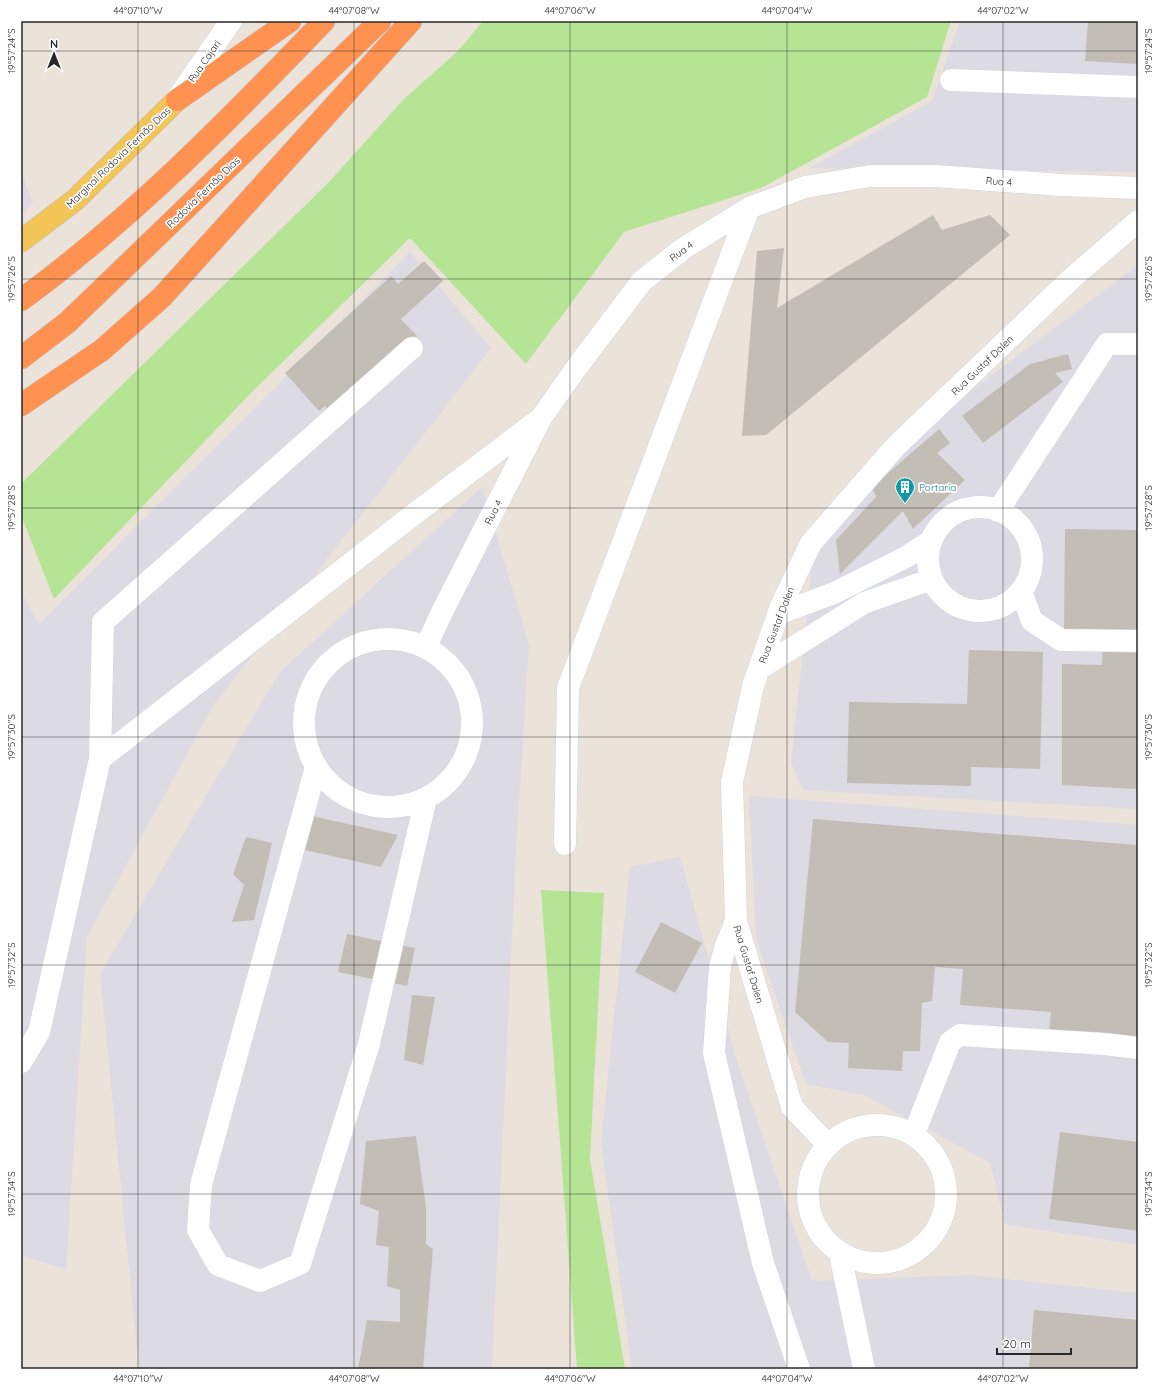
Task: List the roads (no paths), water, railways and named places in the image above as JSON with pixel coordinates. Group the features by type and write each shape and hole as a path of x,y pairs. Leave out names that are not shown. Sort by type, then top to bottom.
{"highway":[{"path":"177,100 290,21"},
{"path":"21,300 58,273 159,187 249,99 324,21"},
{"name":"Rodovia Fernão Dias","path":"21,358 68,322 380,21"},
{"path":"21,404 102,350 162,296 411,21"}],"main road":[{"name":"Marginal Rodovia Fernão Dias","path":"21,242 75,200 177,100"}],"street":[{"name":"Rua Cajari","path":"177,100 231,21"},
{"path":"951,80 1138,88"},
{"name":"Rua 4","path":"426,647 442,612 541,418 577,367 642,281 684,248 750,208 805,187 870,176 936,176 1061,185 1138,188"},
{"path":"565,844 568,688 750,208"},
{"name":"Rua Gustaf Dalen","path":"826,1144 792,1106 736,921 732,782 753,686 778,614 811,543 895,447 1071,279 1138,221"},
{"path":"998,510 1107,344 1138,344"},
{"path":"21,1062 39,1032 100,759 103,622 412,348"},
{"path":"100,759 409,518 541,418"},
{"path":"971,508 989,508 998,510 1006,514 1020,525 1029,540 1032,558 1030,576 1021,591 1008,603 991,609 973,610 956,605 942,594 932,579 928,566 928,553 932,540 941,524 955,513 971,508"},
{"path":"778,614 834,593 906,557 932,540"},
{"path":"759,669 864,603 932,579"},
{"path":"1021,591 1032,621 1061,640 1138,641"},
{"path":"396,639 426,647 451,666 467,692 473,723 467,753 451,780 426,798 396,806 365,804 337,790 316,767 305,738 305,707 316,678 337,655 365,641 396,639"},
{"path":"316,767 201,1185 198,1230 218,1265 260,1281 300,1264 369,1044 426,798"},
{"path":"736,921 725,948 720,967 714,1054 763,1262 799,1369"},
{"path":"914,1134 950,1042 960,1034 1104,1044 1138,1048"},
{"path":"884,1124 914,1134 937,1156 947,1186 944,1216 927,1243 901,1260 870,1264 840,1254 817,1232 807,1202 810,1171 826,1144 853,1128 884,1124"},
{"path":"840,1254 864,1369"}],"place":[{"name":"Portaria","path":"905,504"}]}
